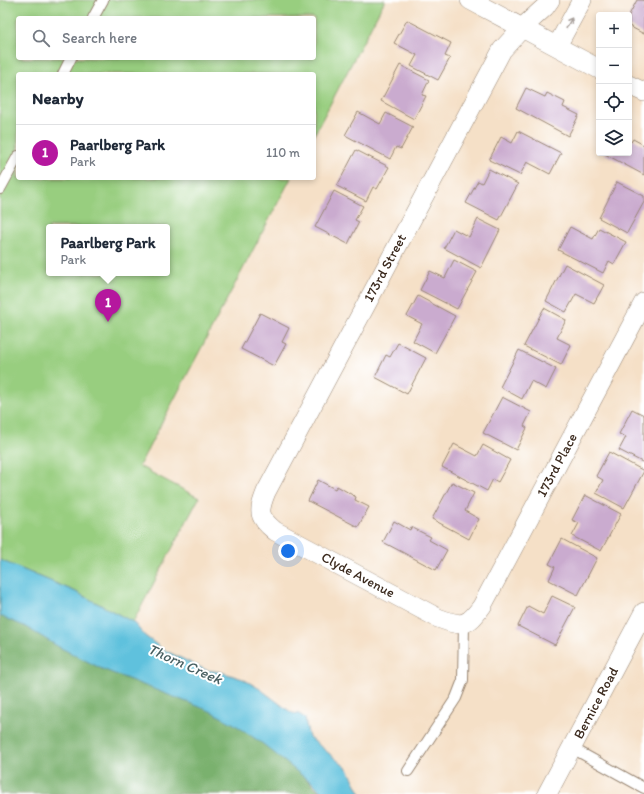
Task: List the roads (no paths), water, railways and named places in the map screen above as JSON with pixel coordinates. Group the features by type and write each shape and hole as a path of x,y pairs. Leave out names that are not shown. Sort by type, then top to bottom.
{"street":[{"path":"470,0 596,67"},
{"name":"173rd Street","path":"260,514 261,503 266,492 502,50 522,28 545,7 550,0"},
{"path":"557,46 582,0"},
{"path":"632,86 644,92"},
{"name":"173rd Place","path":"464,624 473,618 482,606 644,302"},
{"name":"Clyde Avenue","path":"260,514 264,522 275,531 438,618 452,623 464,624"},
{"name":"Bernice Road","path":"548,794 642,619"}],"lane":[{"path":"94,16 103,0"},
{"path":"64,72 70,60"},
{"path":"0,189 16,160"},
{"path":"408,771 456,698 463,680 464,624"},
{"path":"572,748 644,788"}],"water":[{"name":"Thorn Creek","path":"0,560 74,591 133,622 145,636 164,650 206,670 221,672 243,679 260,689 292,713 299,714 305,718 309,737 348,769 361,794 323,794 314,784 263,744 234,724 210,711 102,669 59,647 24,626 0,616"}],"place":[{"name":"Paarlberg Park","path":"108,322"}]}
